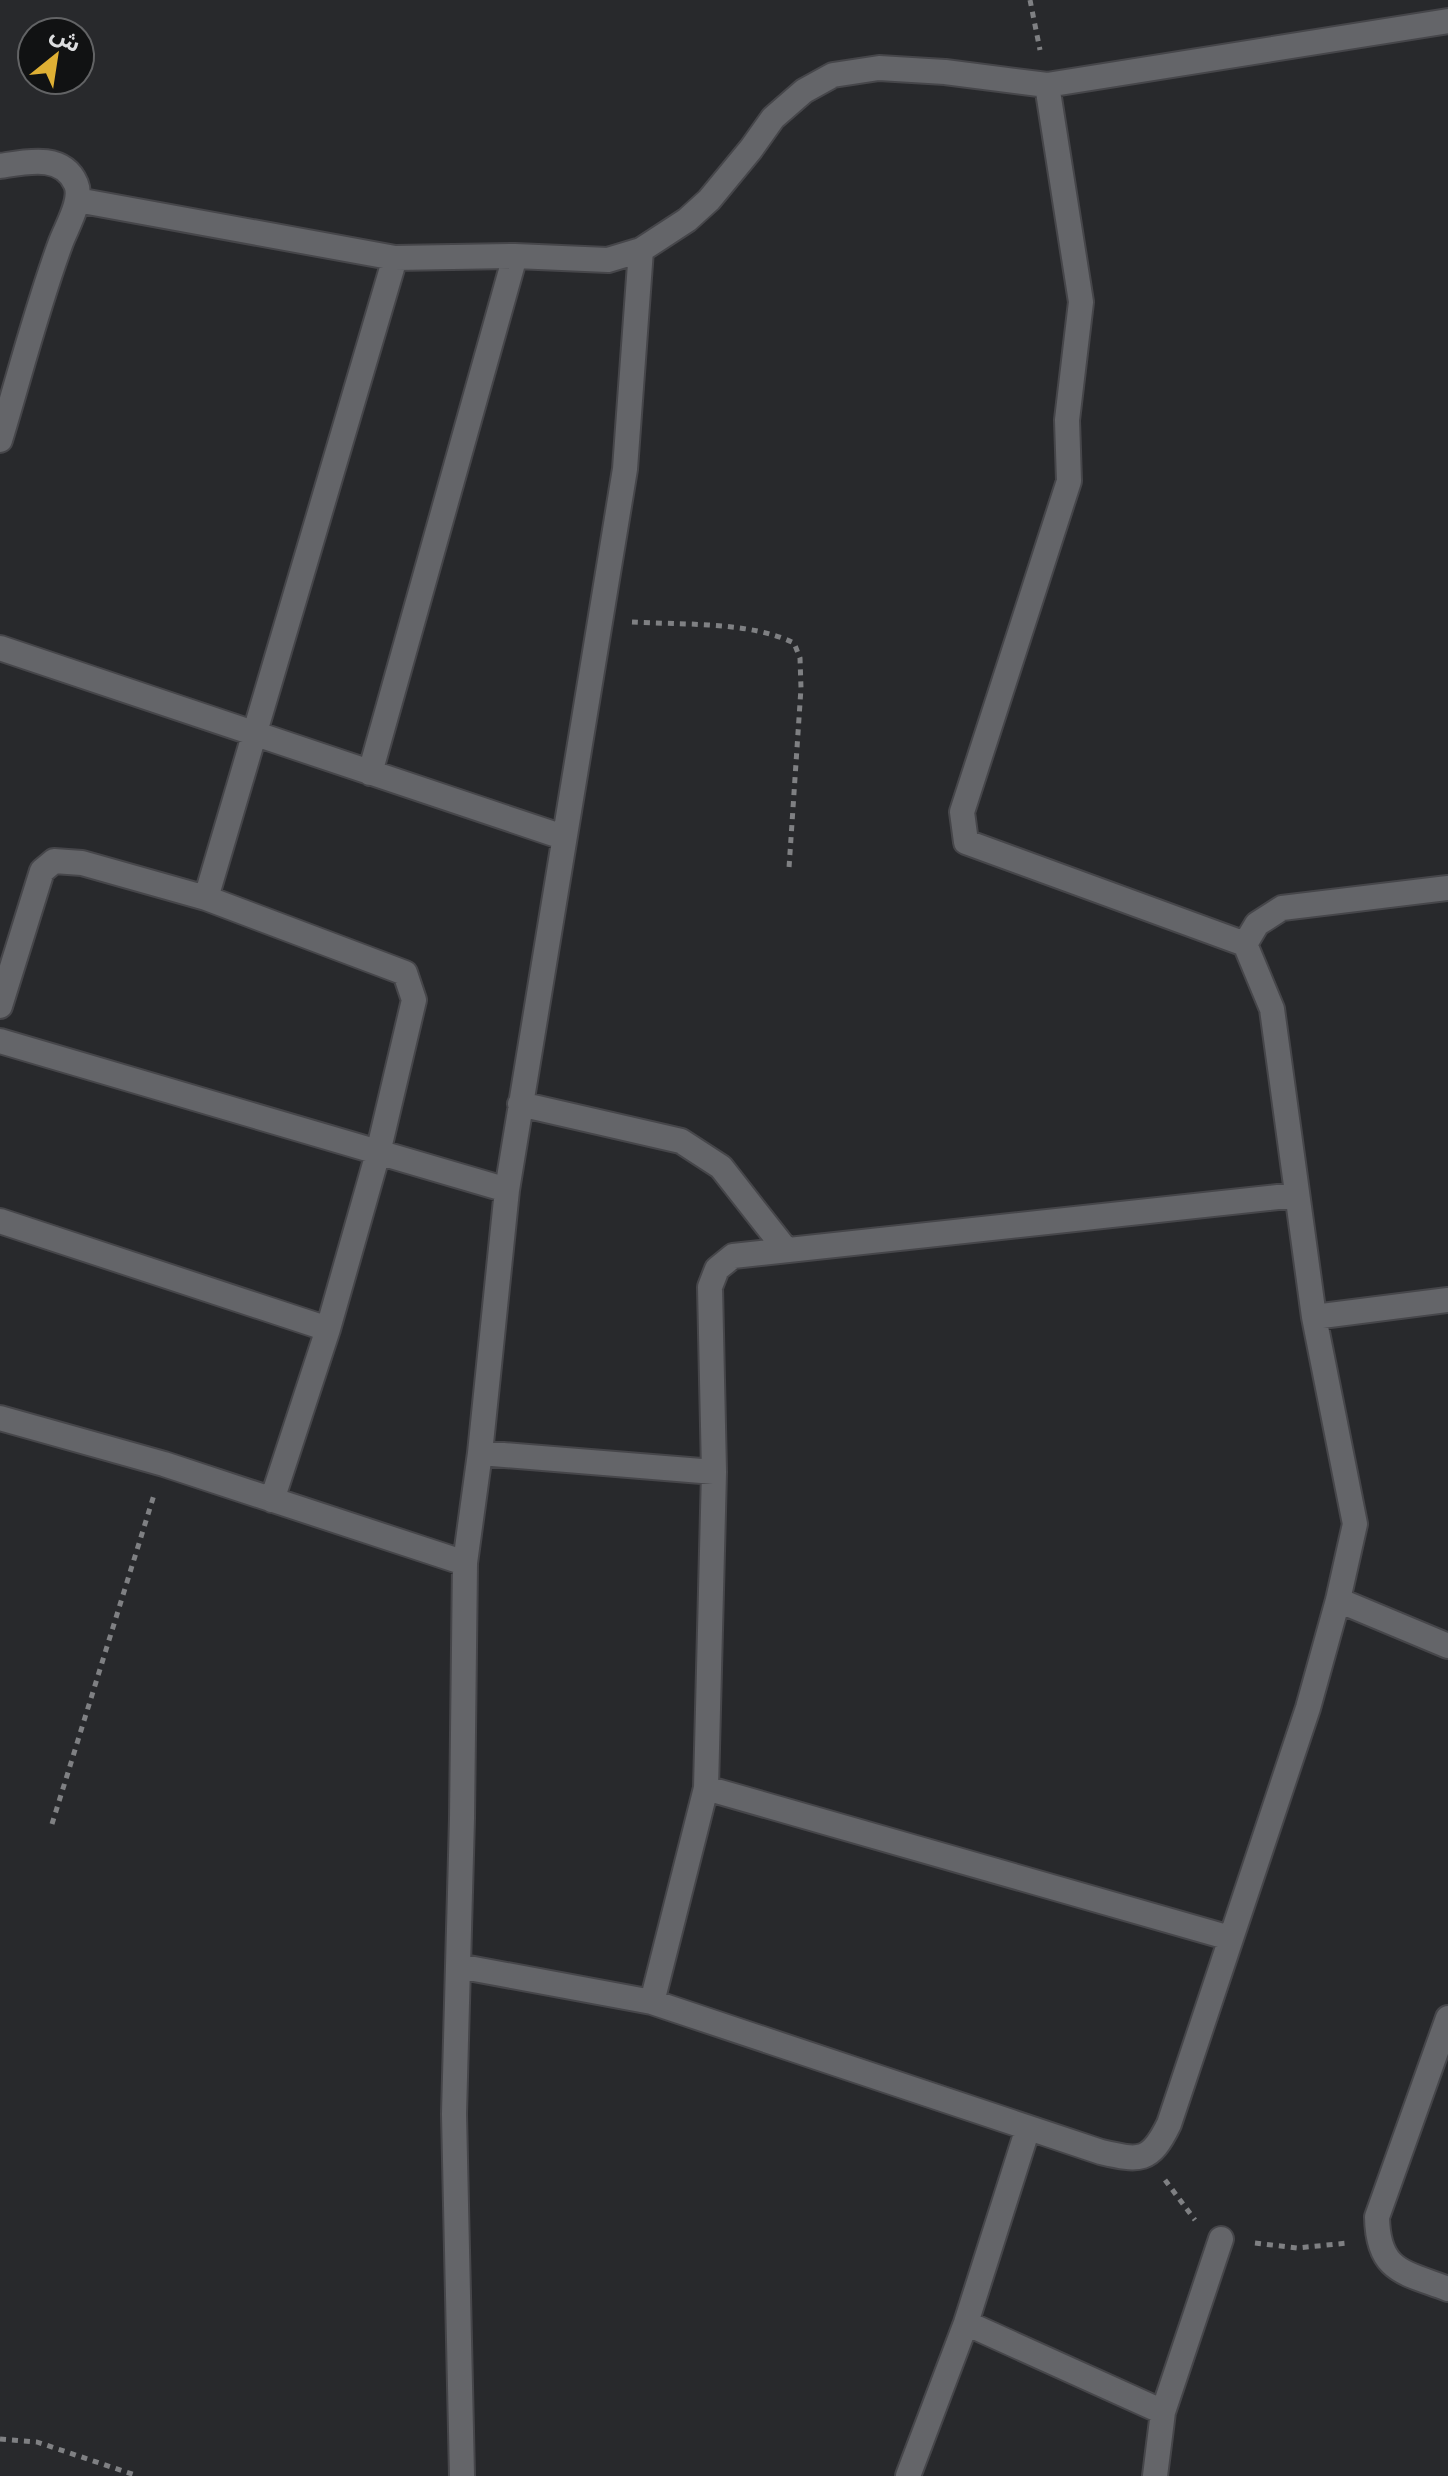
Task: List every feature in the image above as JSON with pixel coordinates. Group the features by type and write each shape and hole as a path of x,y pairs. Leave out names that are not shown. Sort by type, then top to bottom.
{"street":[{"path":"77,200 395,258 515,256 608,260 641,250 687,220 709,200 773,118 804,91 833,75 879,68 945,72 1047,85 1448,21"},
{"path":"458,1966 652,2002 1028,2128 1133,2159 1148,2156 1159,2145 1169,2124 1308,1708 1355,1524 1314,1317 1272,1009 1245,944 966,842 962,812 1069,481 1067,420 1081,302 1047,85"},
{"path":"0,166 39,160 65,169 77,185 77,200 54,261 0,440"},
{"path":"462,2476 454,2114 465,1563 480,1453 507,1190 625,469 641,250"},
{"path":"370,773 515,256"},
{"path":"206,898 395,258"},
{"path":"0,648 563,837"},
{"path":"0,1006 42,871 54,861 82,863 206,898 405,973 414,1000 378,1153 328,1329 272,1500"},
{"path":"1245,944 1257,924 1282,908 1448,888"},
{"path":"0,1041 507,1190"},
{"path":"520,1104 681,1141 721,1167 786,1250"},
{"path":"652,2002 706,1788 714,1472 710,1287 717,1269 733,1256 1296,1195"},
{"path":"0,1221 328,1329"},
{"path":"1314,1317 1448,1300"},
{"path":"0,1418 164,1464 465,1563"},
{"path":"480,1453 714,1472"},
{"path":"1338,1600 1448,1646"},
{"path":"706,1788 1230,1938"},
{"path":"1448,2018 1377,2217 1377,2240 1385,2259 1404,2272 1448,2289"},
{"path":"908,2476 966,2323 1028,2128"},
{"path":"1155,2476 1163,2412 1221,2239"},
{"path":"966,2323 1163,2412"}],"path":[{"path":"1030,0 1047,85"},
{"path":"599,620 747,630 794,643 800,658 801,688 789,868"},
{"path":"52,1824 164,1464"},
{"path":"0,2439 37,2442 138,2476"}]}
